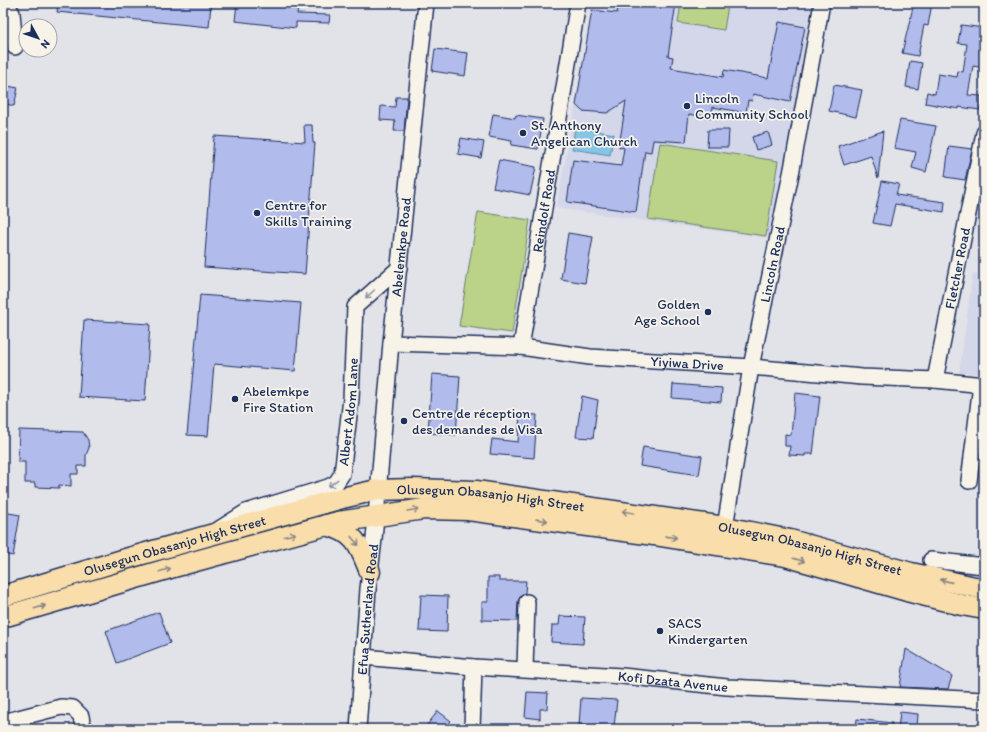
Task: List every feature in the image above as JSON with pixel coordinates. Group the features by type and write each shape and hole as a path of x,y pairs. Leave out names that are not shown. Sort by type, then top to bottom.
{"main road":[{"name":"Olusegun Obasanjo High Street","path":"3,596 132,557 342,498 377,490 413,489 476,491 724,527 790,540 911,574 984,589"},
{"name":"Olusegun Obasanjo High Street","path":"3,617 174,567 326,525 424,509 468,510 718,544 785,556 907,591 984,609"},
{"path":"326,525 340,528 359,545 370,572"}],"street":[{"path":"6,3 12,13 15,47"},
{"name":"Abelemkpe Road","path":"377,490 426,3"},
{"name":"Reindolf Road","path":"521,347 578,3"},
{"name":"Lincoln Road","path":"724,527 751,367 792,169 822,3"},
{"name":"Fletcher Road","path":"935,380 979,191 984,134"},
{"name":"Albert Adom Lane","path":"209,536 246,512 328,487 336,482 344,469 351,399 355,307 399,268"},
{"name":"Yiyiwa Drive","path":"391,343 521,347 590,357 751,367 862,377 935,380 983,385"},
{"path":"969,481 983,385"},
{"name":"Efua Sutherland Road","path":"358,729 377,490"},
{"path":"931,560 984,566"},
{"path":"525,669 527,602"},
{"name":"Kofi Dzata Avenue","path":"363,657 474,667 622,676 727,687 984,700"},
{"path":"472,729 474,667"},
{"path":"3,722 61,707 73,708 81,716 83,729"}],"shaded area":[{"name":"Lincoln Community School","path":"595,3 817,3 774,239 556,208"},
{"path":"973,273 984,275 984,374 959,373"}],"green space":[{"path":"681,3 712,3 728,5 724,30 678,23"},
{"path":"660,143 778,161 766,236 648,219"},
{"path":"478,212 530,220 512,333 459,326"}],"water":[{"path":"575,127 614,134 610,155 572,149"}],"building":[{"path":"58,3 153,5 153,3 211,3 209,27 57,12"},
{"path":"237,3 298,8 297,14 330,15 329,23 296,22 296,28 235,21"},
{"path":"619,3 676,3 668,56 673,57 671,68 723,77 724,70 768,78 779,22 805,27 790,102 753,94 752,101 748,100 746,113 713,107 711,118 689,114 686,142 653,140 651,152 645,151 636,212 567,202 573,160 621,166 624,148 619,147 626,101 607,113 582,111 576,105 592,10 617,13"},
{"path":"914,3 932,3 928,26 924,25 918,56 902,53"},
{"path":"961,25 984,28 984,68 973,66 968,95 981,96 980,110 959,107 959,109 925,103 927,92 935,94 938,74 957,77 958,71 963,72 967,44 958,43"},
{"path":"435,49 468,53 465,76 432,71"},
{"path":"910,61 922,63 918,89 906,87"},
{"path":"3,85 18,88 14,106 3,103"},
{"path":"834,85 862,90 856,117 829,111"},
{"path":"396,97 407,97 404,131 394,131 395,121 380,120 381,106 395,107"},
{"path":"493,114 515,118 516,115 543,119 538,149 511,145 512,141 489,137"},
{"path":"900,120 936,126 926,172 912,168 916,152 894,148"},
{"path":"304,125 312,125 313,143 315,143 305,274 204,267 214,136 305,142"},
{"path":"708,130 729,130 728,147 707,147"},
{"path":"883,131 878,178 871,156 844,165 838,146"},
{"path":"768,132 772,145 756,150 752,137"},
{"path":"461,138 484,142 481,158 458,154"},
{"path":"949,146 972,149 965,180 945,177"},
{"path":"499,160 536,167 530,195 493,188"},
{"path":"882,181 899,184 896,195 945,202 944,212 895,204 890,226 873,223"},
{"path":"568,233 593,237 585,283 561,279"},
{"path":"200,295 301,303 295,371 214,364 208,436 187,435"},
{"path":"84,320 150,324 145,401 79,397"},
{"path":"432,374 460,376 456,435 428,433"},
{"path":"673,384 722,388 721,402 672,398"},
{"path":"795,393 820,396 813,454 805,454 805,456 789,455 790,446 785,446 785,434 791,435"},
{"path":"582,396 598,400 593,438 576,437"},
{"path":"520,414 537,415 534,458 490,454 492,439 518,442"},
{"path":"19,430 83,432 88,440 89,448 86,455 86,466 78,466 78,474 71,474 71,486 59,485 59,488 35,487 35,483 25,483 25,462 18,462"},
{"path":"643,447 702,456 699,475 640,466"},
{"path":"3,512 20,515 13,556 3,554"},
{"path":"488,577 499,577 499,581 526,581 525,593 518,601 517,621 482,620 482,602 488,602"},
{"path":"421,595 448,596 447,632 419,631"},
{"path":"159,612 170,643 117,663 106,631"},
{"path":"560,616 585,617 583,644 551,642 552,625 559,625"},
{"path":"906,649 952,676 948,689 900,687"},
{"path":"527,692 548,693 547,709 540,709 540,719 525,717"},
{"path":"581,698 617,700 614,727 579,725"},
{"path":"438,711 451,721 444,729 424,729"},
{"path":"900,712 918,714 917,729 898,729"},
{"path":"857,719 892,723 891,729 856,729"}],"place":[{"name":"Lincoln Community School","path":"687,106"},
{"name":"St. Anthony Angelican Church","path":"523,133"},
{"name":"Centre for Skills Training","path":"257,213"},
{"name":"Golden Age School","path":"708,312"},
{"name":"Abelemkpe Fire Station","path":"235,399"},
{"name":"Centre de réception des demandes de Visa","path":"404,421"},
{"name":"SACS Kindergarten","path":"660,631"}]}
